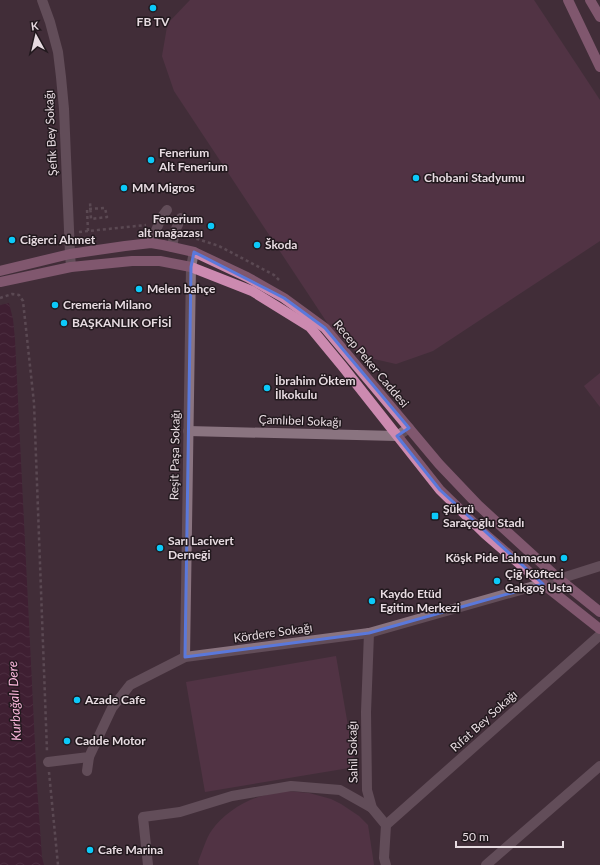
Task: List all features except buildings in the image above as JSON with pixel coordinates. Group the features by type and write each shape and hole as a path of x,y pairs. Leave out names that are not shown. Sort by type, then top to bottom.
{"main road":[{"path":"568,0 600,67"},
{"path":"590,0 600,17"},
{"name":"Recep Peker Caddesi","path":"4,276 70,254 151,243 194,252 247,277 284,298 325,328 439,464 478,505 559,579 600,612"},
{"name":"Recep Peker Caddesi","path":"4,276 132,261 160,261 191,266 252,291 310,327 440,490 485,534 543,584 600,630"}],"street":[{"name":"Şefik Bey Sokağı","path":"42,0 58,52 61,77 64,109 71,267"},
{"path":"151,243 167,210"},
{"path":"172,247 175,231 181,218"},
{"name":"Reşit Paşa Sokağı","path":"185,657 191,266 194,252"},
{"path":"397,436 409,428"},
{"name":"Çamlıbel Sokağı","path":"188,431 397,436"},
{"path":"543,584 600,566"},
{"name":"Kördere Sokağı","path":"87,771 89,757 112,708 130,685 185,657 370,633 543,584"},
{"name":"Sahil Sokağı","path":"370,633 366,712 367,790 372,808 386,826"},
{"name":"Rıfat Bey Sokağı","path":"386,826 600,635"},
{"path":"48,762 89,757"},
{"path":"486,865 600,766"},
{"path":"148,865 143,818 180,812 232,796 291,786 340,790 372,808"},
{"path":"386,826 384,858 386,865"}],"path":[{"path":"88,231 87,209 106,208 107,217 91,219 90,202"},
{"path":"0,298 12,294 19,295 23,301 34,403 48,762 58,865"}],"highlighted area":[{"path":"194,252 284,298 325,328 409,428 397,436 440,490 543,584 369,633 185,657 191,267"}],"shaded area":[{"name":"Chobani Stadyumu","path":"190,0 534,0 600,100 600,241 433,351 396,364 361,356 332,330 174,91 162,56 167,27 170,21"},
{"path":"600,373 600,407 584,386"},
{"path":"336,656 355,767 205,792 186,682"},
{"path":"287,791 309,793 331,799 359,816 368,825 374,865 199,865 198,862 206,841 210,833 222,818 236,808 258,797"}],"water":[{"name":"Kurbağalı Dere","path":"9,303 13,319 15,339 37,785 42,857 44,865 0,865 0,305"}],"place":[{"name":"FB TV","path":"153,8"},
{"name":"Fenerium Alt Fenerium","path":"151,160"},
{"name":"Chobani Stadyumu","path":"416,178"},
{"name":"MM Migros","path":"124,188"},
{"name":"Fenerium alt mağazası","path":"211,226"},
{"name":"Ciğerci Ahmet","path":"12,240"},
{"name":"Škoda","path":"257,245"},
{"name":"Melen bahçe","path":"139,289"},
{"name":"Cremeria Milano","path":"55,305"},
{"name":"BAŞKANLIK OFİSİ","path":"64,323"},
{"name":"İbrahim Öktem İlkokulu","path":"267,388"},
{"name":"Şükrü Saraçoğlu Stadı","path":"435,516"},
{"name":"Sarı Lacivert Derneği","path":"160,548"},
{"name":"Köşk Pide Lahmacun","path":"564,558"},
{"name":"Çiğ Köfteci Gakgoş Usta","path":"497,581"},
{"name":"Kaydo Etüd Egitim Merkezi","path":"372,601"},
{"name":"Azade Cafe","path":"77,700"},
{"name":"Cadde Motor","path":"67,741"},
{"name":"Cafe Marina","path":"90,850"}]}
